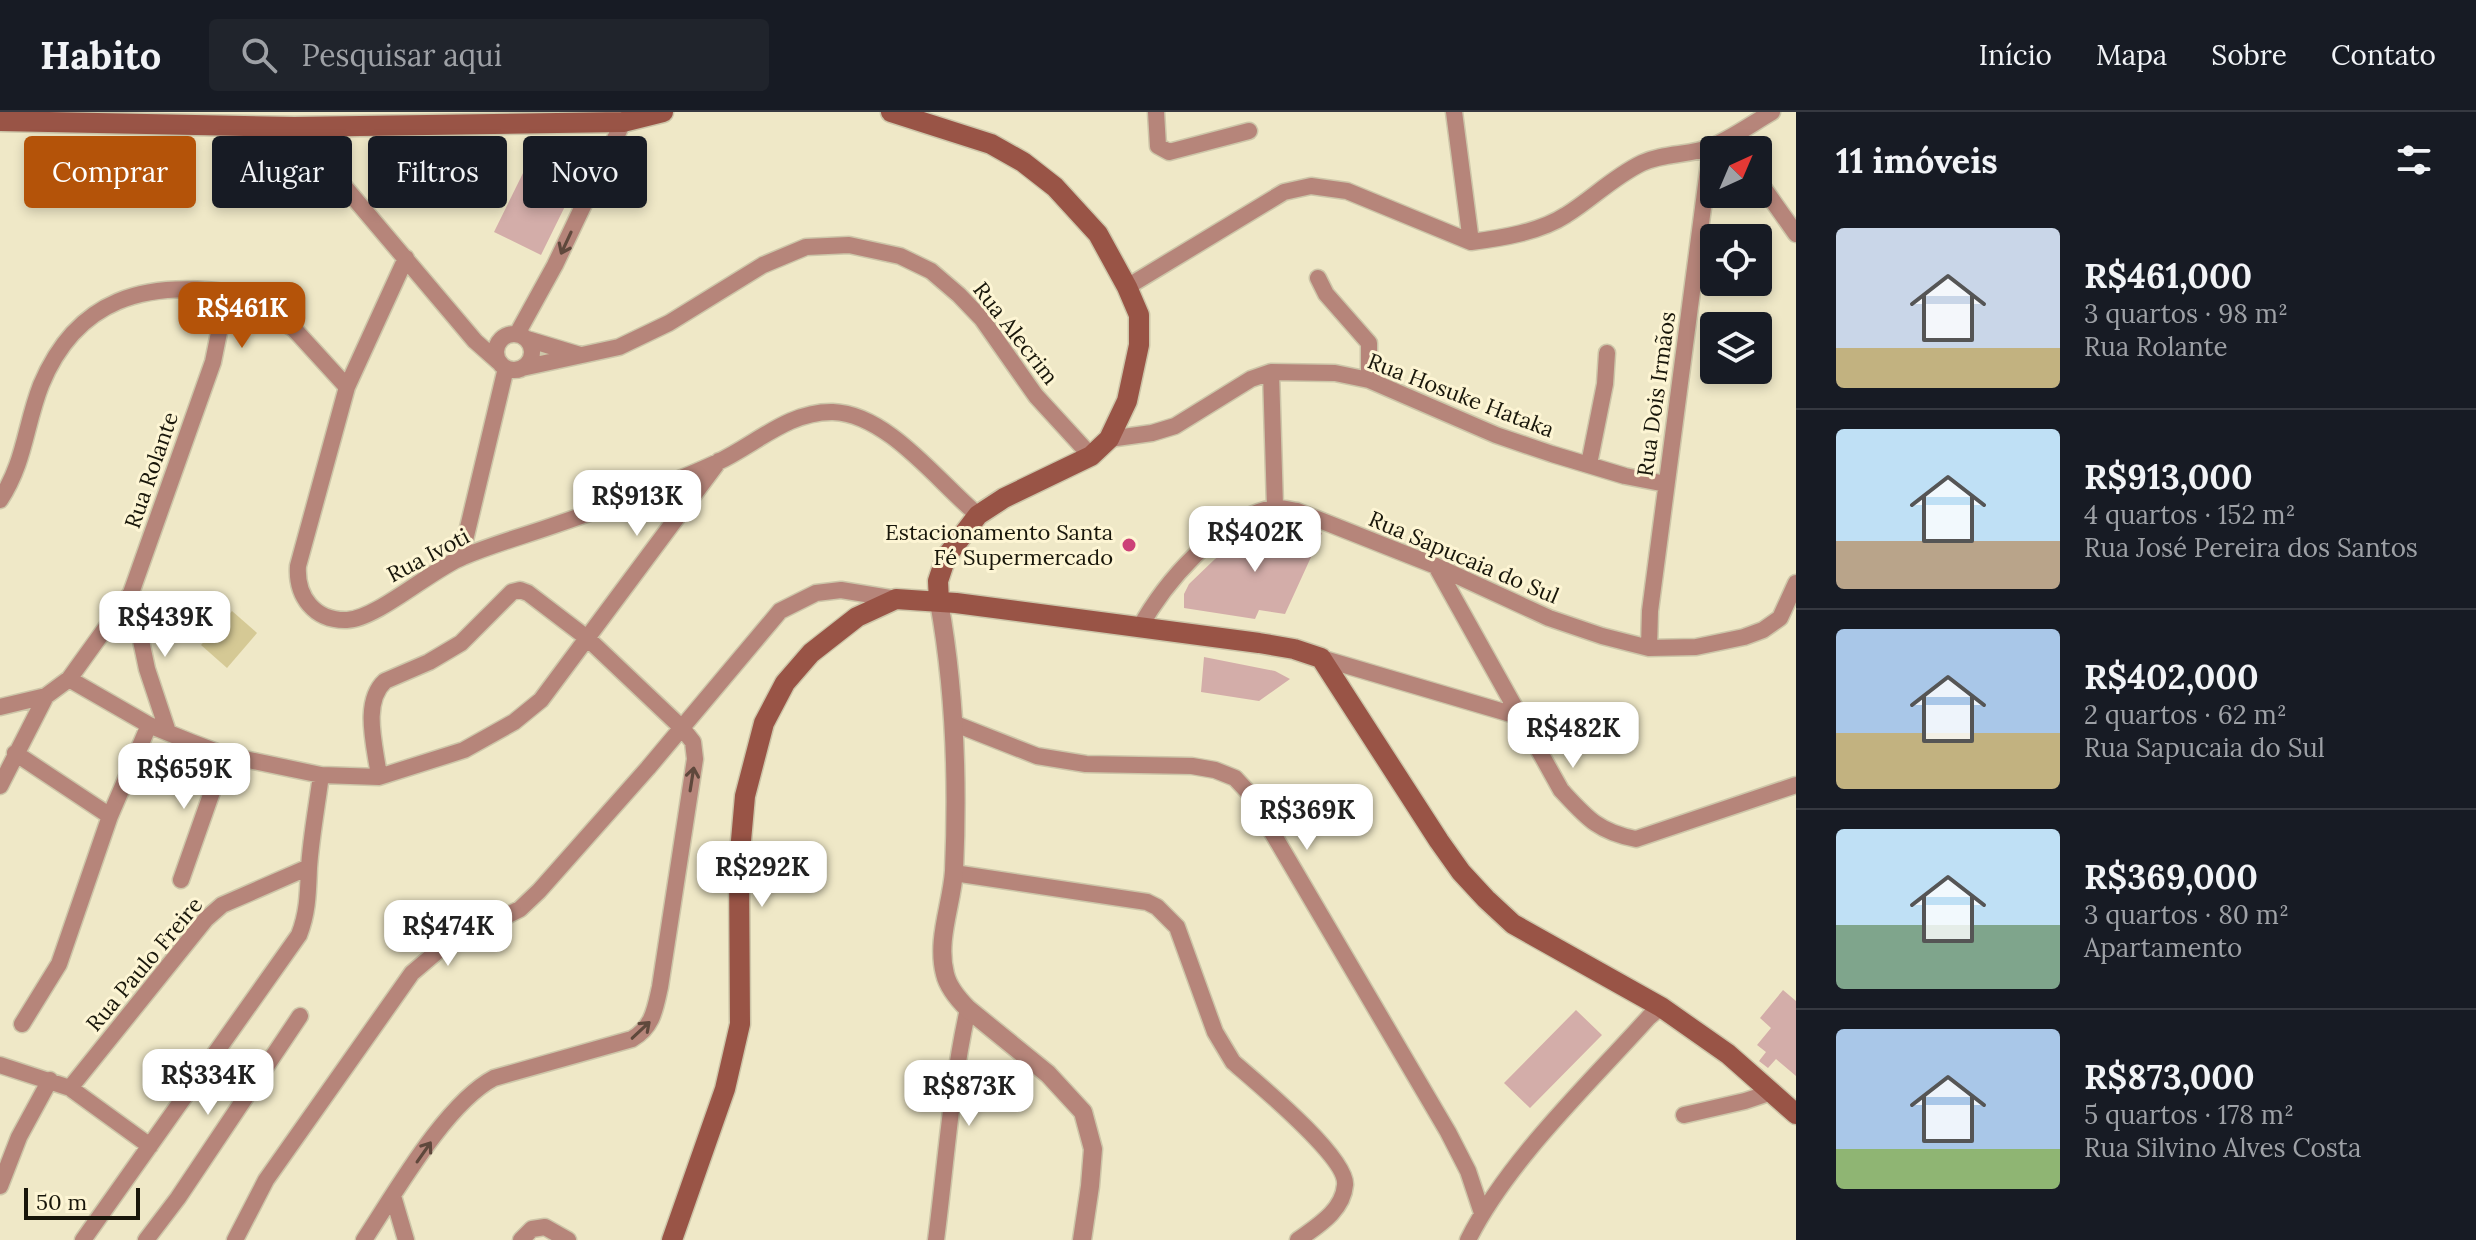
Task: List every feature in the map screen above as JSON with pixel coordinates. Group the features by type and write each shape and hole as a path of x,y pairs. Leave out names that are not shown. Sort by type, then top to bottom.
{"main road":[{"path":"0,121 180,118 294,127 624,117 663,112"},
{"path":"891,112 991,144 1023,162 1055,187 1098,234 1139,315 1139,345 1127,401 1109,439 1091,456 1004,498 978,515 946,557 938,581 939,602"},
{"path":"672,1237 725,1089 740,1024 739,863 745,796 764,723 785,683 811,653 857,617 896,599 1259,643 1321,658 1439,841 1461,872 1486,899 1513,924 1661,1007 1728,1054 1796,1114"}],"street":[{"path":"1156,112 1158,146 1169,152 1249,131"},
{"path":"1454,112 1471,242"},
{"path":"1736,136 1772,112"},
{"path":"510,367 497,350 515,338 555,265 624,117"},
{"path":"294,127 475,341 510,367"},
{"path":"1127,287 1284,192 1311,186 1347,191 1471,242 1549,224 1641,163 1663,154 1700,148"},
{"path":"1772,200 1796,234"},
{"name":"Rua Dois Irmãos","path":"1649,648 1650,611 1666,484 1712,208"},
{"name":"Rua Alecrim","path":"510,367 585,356 619,347 647,335 763,265 806,247 849,245 900,256 931,271 959,295 982,319 1036,396 1091,456"},
{"name":"Rua Ivoti","path":"406,258 347,387 298,566 297,582 302,596 322,616 350,620 376,609 461,557 577,517 719,461 778,427 808,414 834,412 855,416 885,431 978,515"},
{"path":"1318,278 1326,294 1369,343 1369,380"},
{"path":"0,500 15,477 41,386 59,351 86,320 124,297 195,288 238,295 294,329 347,387"},
{"path":"182,291 231,315 279,321"},
{"path":"231,315 224,297 238,295"},
{"name":"Rua Rolante","path":"46,696 69,679 131,593 231,315 247,306 238,295"},
{"path":"458,319 490,338 515,338 585,356"},
{"path":"461,557 510,367 532,355 515,338"},
{"path":"1589,464 1605,384 1607,353"},
{"path":"1139,629 1152,604 1181,568 1242,520 1275,507 1271,372"},
{"name":"Rua Hosuke Hataka","path":"1109,439 1152,433 1175,426 1251,379 1271,372 1335,373 1369,380 1496,435 1625,476 1666,484"},
{"path":"69,679 149,725 225,755 321,775 379,777 464,750 514,722 541,700 719,461"},
{"name":"Rua Sapucaia do Sul","path":"1275,507 1297,511 1436,566 1549,618 1649,648 1696,647 1763,630 1780,618 1796,583"},
{"path":"1436,566 1561,790 1600,828 1636,839 1796,785"},
{"path":"364,1240 454,1111 479,1086 494,1078 632,1039 652,1020 660,987 695,759 693,742 682,728 587,638 520,590 512,592 461,643 445,654 379,686 373,698 372,712 379,777"},
{"path":"235,1240 266,1180 412,973 439,950 520,909 539,891 780,611 816,593 841,590 896,599"},
{"path":"131,593 147,669 168,732"},
{"path":"939,602 953,723 954,873 943,943 945,974 958,999 1048,1074 1083,1112 1093,1149 1082,1240"},
{"path":"1321,658 1521,717"},
{"path":"0,707 46,696"},
{"path":"0,786 46,696"},
{"path":"953,723 1037,756 1086,764 1192,766 1235,778 1249,793 1448,1132 1468,1171 1482,1213"},
{"path":"22,1024 59,964 110,816 149,725"},
{"path":"15,753 110,816"},
{"path":"181,880 225,755"},
{"path":"83,1240 299,935 306,916 321,775"},
{"name":"Rua Paulo Freire","path":"70,1088 206,919 222,905 309,867"},
{"path":"954,873 1147,902 1167,915 1177,927 1222,1046 1233,1062 1326,1148 1341,1168 1346,1182 1341,1200 1332,1213 1298,1240"},
{"path":"1468,1240 1482,1213 1518,1163 1661,1007"},
{"path":"936,1240 950,1114 968,1009"},
{"path":"146,1240 178,1198 300,1016"},
{"path":"0,1065 70,1088 150,1146"},
{"path":"0,1186 19,1137 50,1080"},
{"path":"1684,1115 1772,1092"},
{"path":"393,1196 406,1240"},
{"path":"521,1240 532,1229 545,1227 568,1240"}],"shaded area":[{"path":"232,611 257,633 227,668 201,645"}],"building":[{"path":"523,173 523,208 564,208 541,255 494,232"},
{"path":"1278,525 1296,525 1322,533 1285,614 1259,610 1255,619 1184,608 1184,594 1189,584 1215,559 1256,532"},
{"path":"1204,657 1275,671 1290,679 1259,701 1201,692"},
{"path":"1783,990 1796,1001 1796,1076 1776,1059 1768,1068 1759,1061 1766,1052 1757,1045 1771,1028 1760,1018"},
{"path":"1576,1010 1602,1035 1530,1108 1504,1083"}],"place":[{"name":"Estacionamento Santa Fé Supermercado","path":"1129,545"}]}
